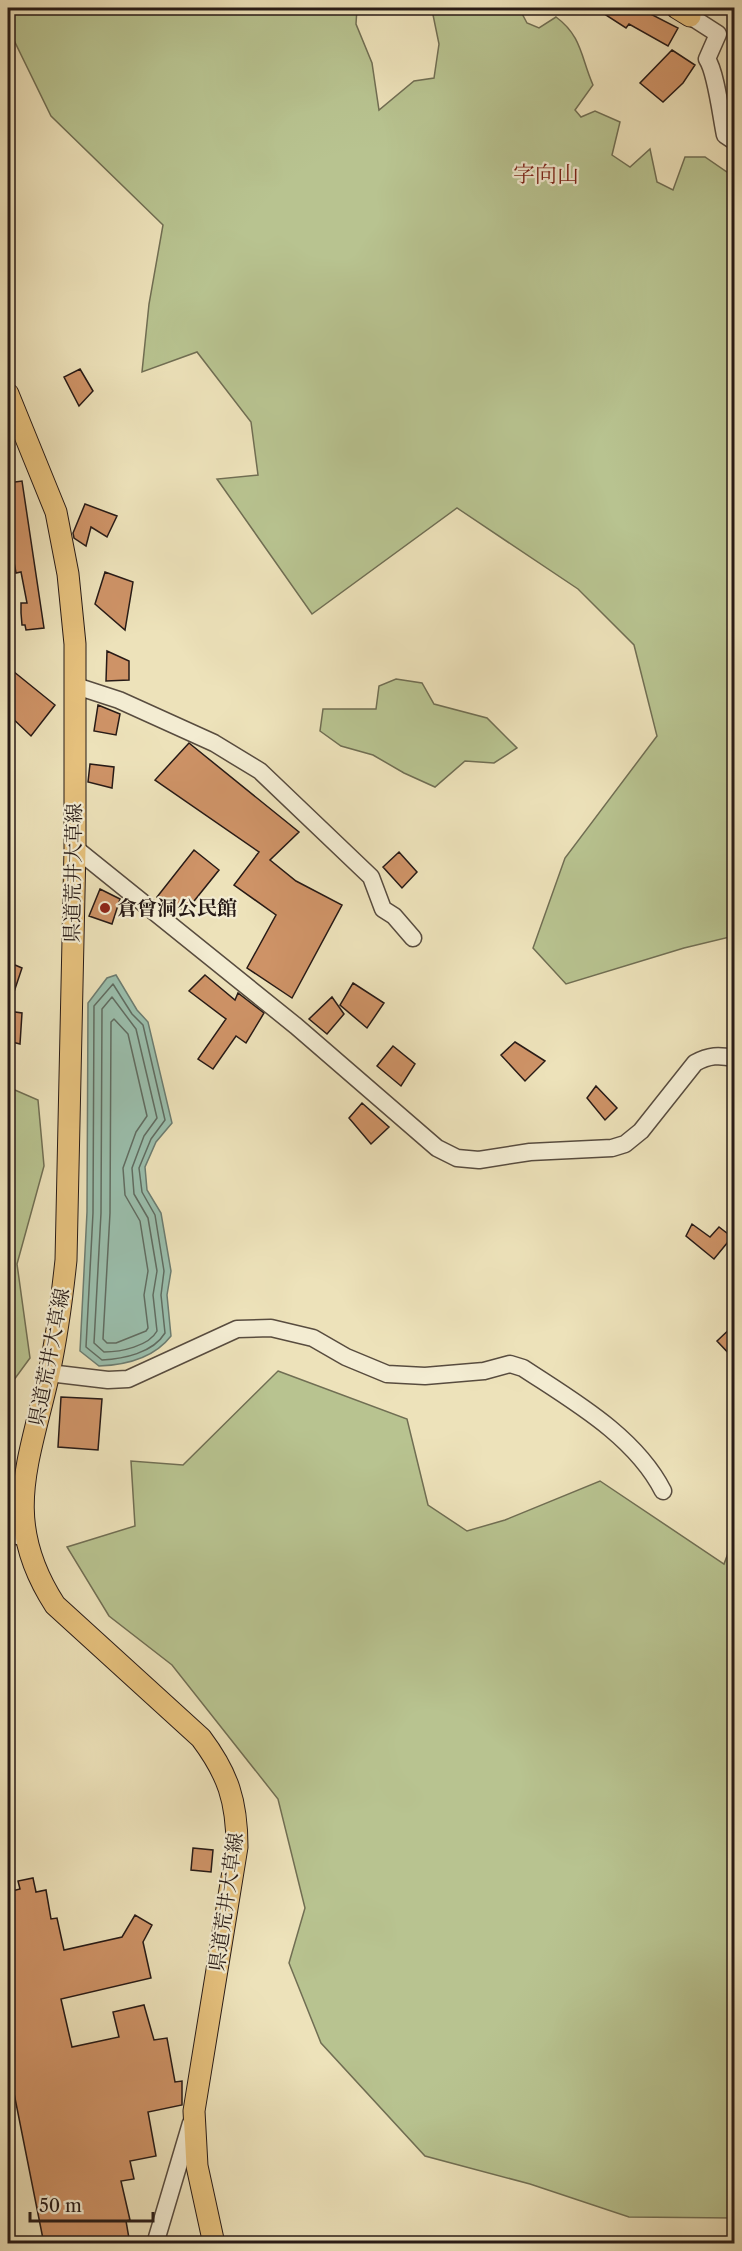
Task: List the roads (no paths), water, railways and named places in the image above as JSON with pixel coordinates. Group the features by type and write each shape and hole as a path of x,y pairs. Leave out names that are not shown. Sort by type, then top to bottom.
{"main road":[{"name":"県道荒井大草線","path":"8,394 56,512 68,574 75,644 76,686 75,848 66,1260 49,1373 26,1464 15,1536 38,1581 55,1605 201,1738 216,1758 229,1783 237,1816 237,1847 194,2111 196,2166 214,2244"}],"street":[{"path":"689,10 718,34 707,59 714,69 713,83 726,135 735,141"},
{"path":"76,686 119,700 214,743 260,771 371,877 383,909 394,916 413,938"},
{"path":"75,848 296,1026 437,1148 457,1158 479,1160 530,1152 612,1148 625,1144 641,1131 695,1063 706,1057 719,1055 735,1058"},
{"path":"49,1373 108,1380 128,1379 237,1329 271,1328 313,1338 346,1357 387,1374 425,1376 484,1371 510,1364 523,1368 603,1425 634,1451 663,1491"},
{"path":"155,2244 194,2111"}],"water":[{"path":"116,975 137,1010 148,1022 172,1123 156,1142 145,1167 147,1190 161,1213 171,1271 167,1295 171,1336 156,1350 139,1359 99,1366 80,1351 87,1212 88,1003 107,978"}],"place":[{"name":"倉曾洞公民館","path":"105,908"}],"district":[{"name":"字向山","path":"546,174"}]}
